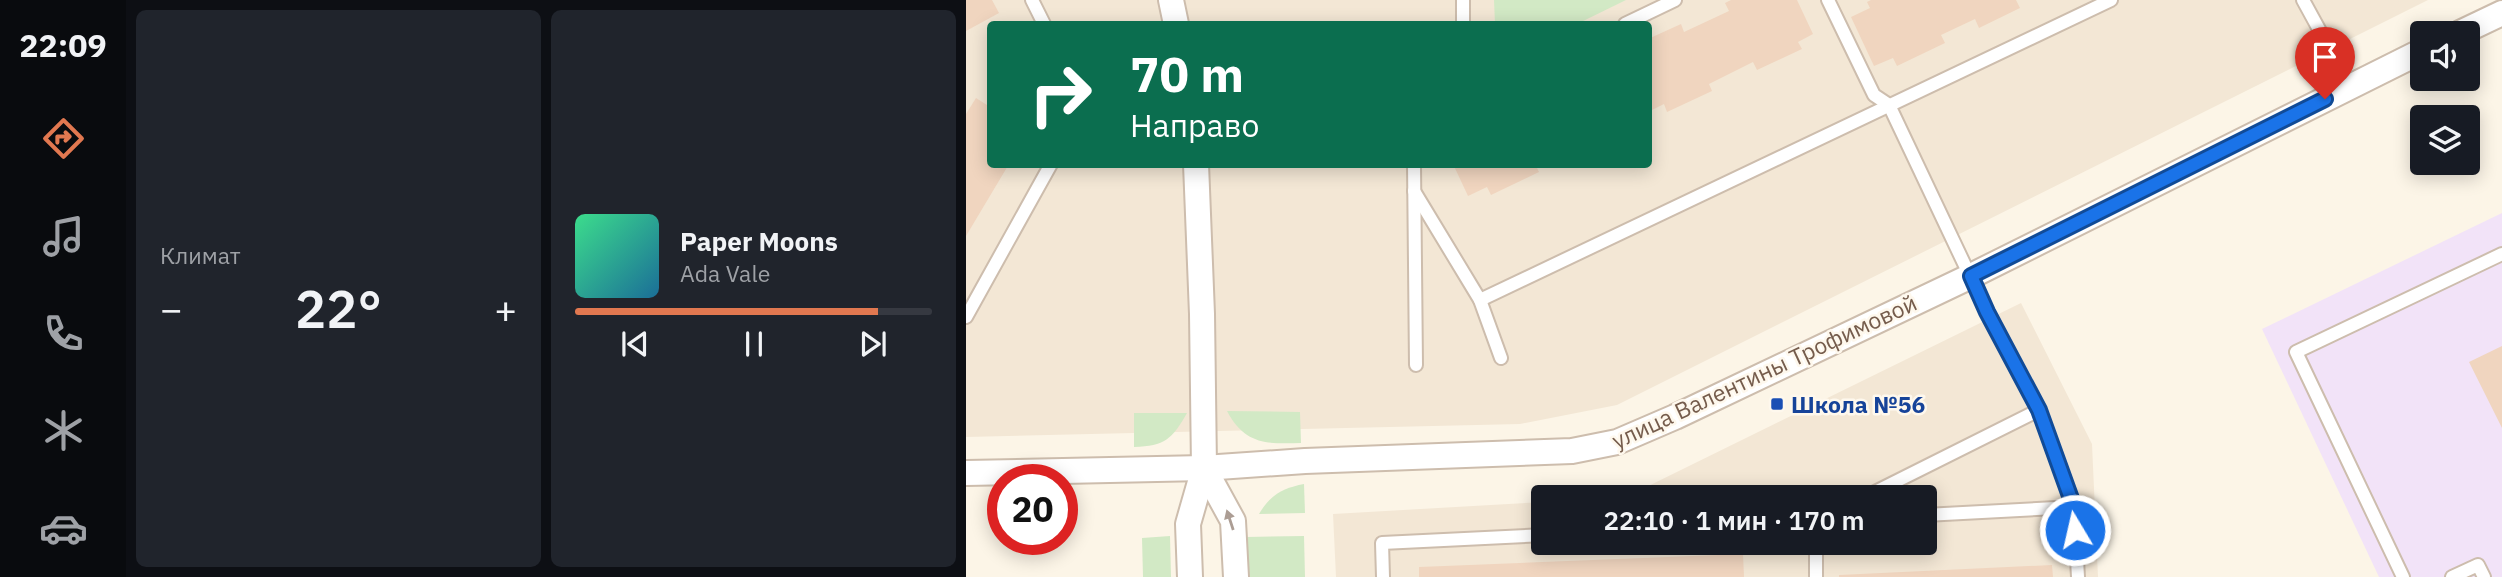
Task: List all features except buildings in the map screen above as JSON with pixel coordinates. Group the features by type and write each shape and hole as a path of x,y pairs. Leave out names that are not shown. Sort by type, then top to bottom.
{"street":[{"path":"1171,0 1175,21"},
{"path":"2480,23 2502,13"},
{"name":"улица Валентины Трофимовой","path":"966,473 1204,468 1305,461 1572,451 1617,442 1971,276 2410,57"},
{"path":"1189,577 1188,524 1204,468 1196,168"},
{"path":"1204,468 1233,521 1236,577"}],"lane":[{"path":"1032,0 1042,21"},
{"path":"1463,21 1464,0"},
{"path":"1631,21 1675,0"},
{"path":"1828,0 1874,95 1889,105 1987,312 2039,410 2074,507 2078,577"},
{"path":"1480,300 2111,0"},
{"path":"2304,0 2350,86"},
{"path":"966,317 1049,168"},
{"path":"1414,168 1416,365"},
{"path":"1415,191 1480,300 1501,358"},
{"path":"2403,577 2296,352 2502,254"},
{"path":"1888,485 2039,410"},
{"path":"1937,514 2074,507"},
{"path":"1383,577 1382,543 1531,536"},
{"path":"1816,555 1816,577"},
{"path":"2452,577 2478,565 2484,577"}],"shaded area":[{"path":"966,0 2428,0 1617,405 1520,424 966,437"},
{"path":"2502,213 2502,577 2379,577 2262,329"},
{"path":"2021,303 2092,444 2098,577 1336,577 1333,514 1531,503 1531,555 1937,555 1937,485 1650,485"}],"green space":[{"path":"1494,0 1626,0 1583,21 1495,21"},
{"path":"1227,411 1300,412 1301,443 1258,440 1241,430"},
{"path":"1134,413 1187,413 1172,435 1160,443 1134,447"},
{"path":"1304,484 1305,513 1259,514 1278,493"},
{"path":"1170,536 1171,577 1143,577 1142,538"},
{"path":"1304,536 1305,577 1247,577 1246,537"}],"place":[{"name":"Школа №56","path":"1777,404"}],"route":[{"path":"2075,530 2074,507 2039,410 1971,276 2325,99"}]}
